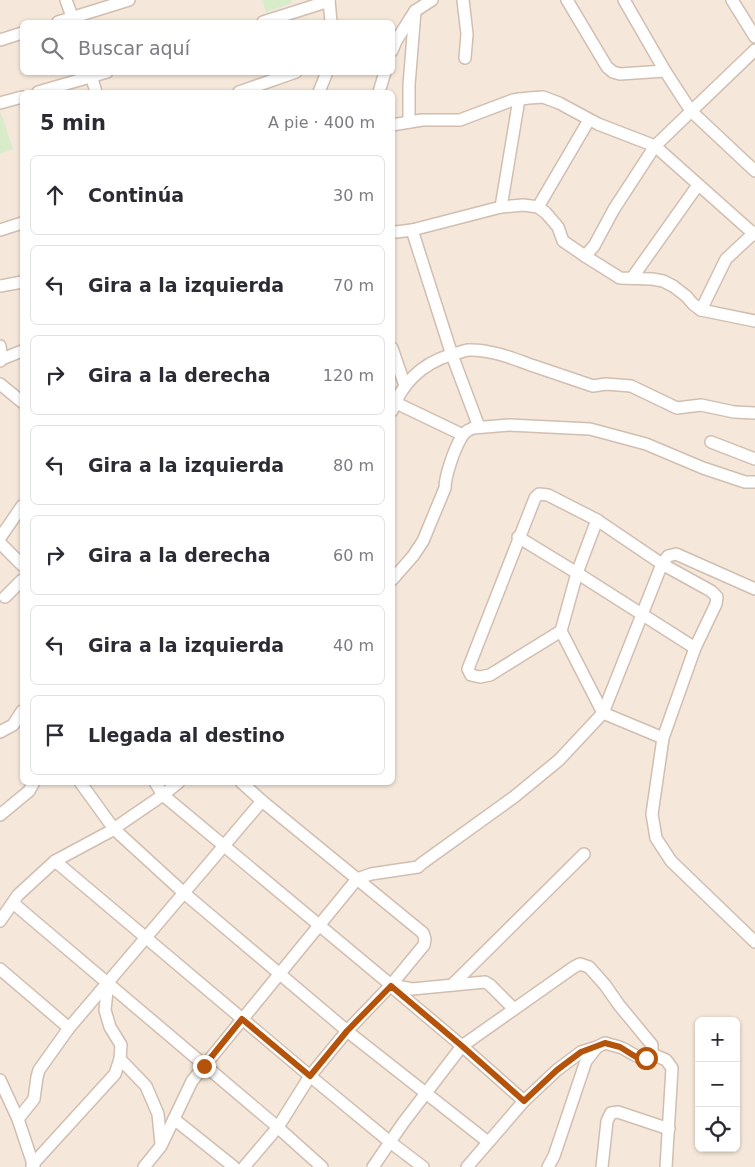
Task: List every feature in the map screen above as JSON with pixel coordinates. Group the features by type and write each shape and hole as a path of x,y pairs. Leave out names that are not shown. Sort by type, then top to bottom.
{"street":[{"path":"66,0 73,20 130,0"},
{"path":"395,44 415,11 432,0"},
{"path":"463,0 467,34 465,58"},
{"path":"567,0 608,67 613,72 620,74 666,71"},
{"path":"624,0 691,111 755,171"},
{"path":"732,0 755,37"},
{"path":"269,20 329,1 331,20"},
{"path":"409,122 409,85 415,11"},
{"path":"0,40 20,34"},
{"path":"585,256 594,246 614,209 655,146 755,50"},
{"path":"44,90 90,75 95,90"},
{"path":"245,90 287,75"},
{"path":"320,90 326,75"},
{"path":"380,90 384,75"},
{"path":"395,124 432,120 460,120 519,98 536,97 551,100 609,129 655,146 754,234 726,259 701,310"},
{"path":"0,103 20,98"},
{"path":"501,207 519,98"},
{"path":"538,207 589,120"},
{"path":"632,278 698,185"},
{"path":"395,232 412,230 501,207 523,205 538,207 558,227 563,241 620,278 662,281 673,286 701,310 755,321"},
{"path":"0,230 20,224"},
{"path":"412,230 452,355 479,427"},
{"path":"0,286 20,282"},
{"path":"0,346 1,360 20,352"},
{"path":"395,402 414,375 424,367 440,358 467,350 482,351 508,357 593,386 606,384 631,386 677,408 701,405 734,412 755,413"},
{"path":"395,357 405,386"},
{"path":"0,384 20,400"},
{"path":"395,406 463,435"},
{"path":"395,577 413,556 425,536 445,488 445,480 461,438 468,430 479,427 509,425 590,429 646,444 703,468 745,482 755,482"},
{"path":"711,442 755,459"},
{"path":"561,632 490,675 480,677 471,675 468,669 518,537 535,498 540,494 548,495 597,520 662,564 711,591 717,597 716,604 695,648 663,738 652,814 656,838 671,861 755,942"},
{"path":"0,538 20,509"},
{"path":"597,520 577,573 561,632 603,713 663,738"},
{"path":"518,537 695,648"},
{"path":"0,543 20,563"},
{"path":"144,1167 161,1146 192,1081 357,879 370,874 418,867 514,797 559,760 603,713 662,564 668,556 676,554 755,589"},
{"path":"5,597 20,582"},
{"path":"0,741 20,714"},
{"path":"0,732 13,725"},
{"path":"0,815 29,791 32,785"},
{"path":"82,785 114,828 184,893 347,1031 488,1142"},
{"path":"157,785 163,795 462,1046 524,1101"},
{"path":"0,921 18,896 55,861 114,828 175,785"},
{"path":"244,785 423,933 425,938 424,945 391,986 347,1031 310,1076 278,1127 244,1167"},
{"path":"18,1119 34,1099 39,1070 68,1028 262,801"},
{"path":"452,985 584,854"},
{"path":"55,861 310,1076 422,1167"},
{"path":"13,902 278,1127 322,1167"},
{"path":"373,1167 425,1093 462,1046 580,964 589,967 605,985 652,1045 652,1054"},
{"path":"0,969 68,1028"},
{"path":"33,1166 115,1074 120,1059 121,1045 110,1027 105,1010 108,982"},
{"path":"391,986 412,989 485,982 514,1009"},
{"path":"467,1167 524,1101 557,1070 581,1052 605,1043 620,1047 636,1057 646,1058 652,1054"},
{"path":"548,1167 554,1156 586,1061 597,1047"},
{"path":"652,1054 666,1060 672,1068 666,1167"},
{"path":"120,1059 146,1086 158,1114 161,1146"},
{"path":"0,1080 18,1119 33,1166"},
{"path":"602,1167 607,1121 611,1113 618,1112 669,1128"},
{"path":"174,1119 234,1167"}],"shaded area":[{"path":"0,0 755,0 755,1167 0,1167"}],"green space":[{"path":"262,0 291,0 292,3 266,12"},
{"path":"0,114 13,149 0,154"}],"route":[{"path":"204,1066 242,1019 310,1076 347,1031 391,986 524,1101 557,1070 581,1052 605,1043 620,1047 636,1057 646,1058"}]}
